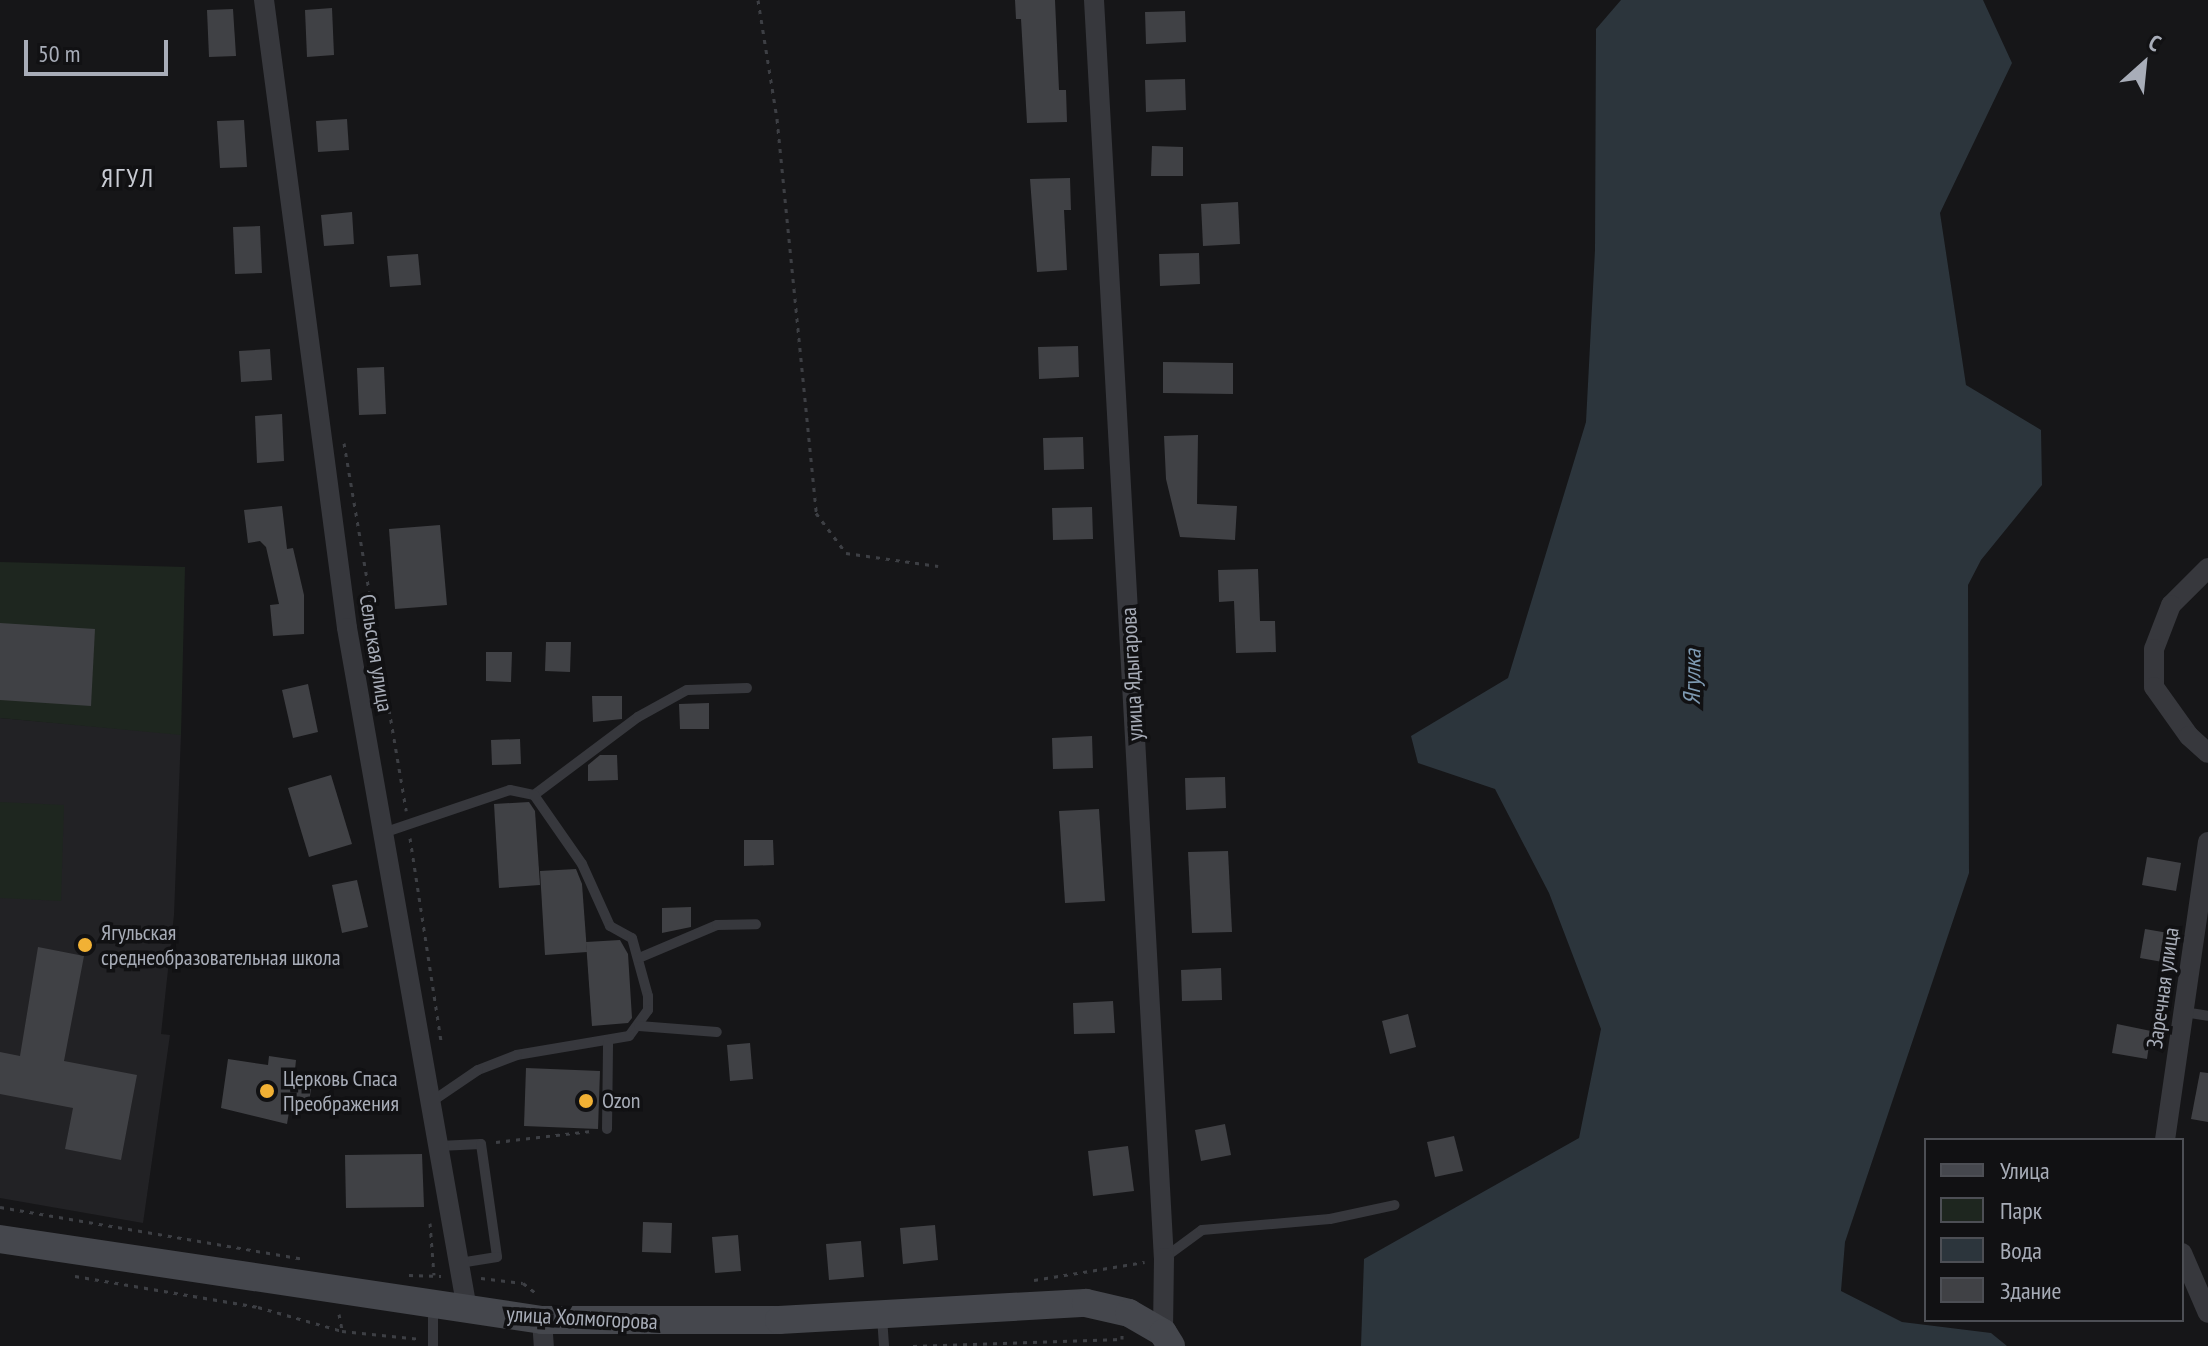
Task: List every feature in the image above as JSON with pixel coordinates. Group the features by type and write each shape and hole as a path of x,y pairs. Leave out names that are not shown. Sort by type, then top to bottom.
{"street":[{"name":"Сельская улица","path":"264,0 347,628 467,1309"},
{"name":"улица Ядыгарова","path":"1094,0 1167,1340"},
{"path":"2208,568 2171,605 2154,649 2154,687 2189,736 2208,753"},
{"name":"Заречная улица","path":"2165,1138 2208,842"},
{"name":"улица Холмогорова","path":"0,1239 543,1321 670,1323 1086,1303 1129,1313 1167,1340"},
{"path":"2184,1258 2208,1313"}],"lane":[{"path":"534,795 638,717 687,690 747,688"},
{"path":"383,833 510,790 534,795 582,864 601,914 610,926 632,938 648,996 639,1026 629,1036 608,1042 517,1055 478,1070 431,1102"},
{"path":"639,958 717,925 756,924"},
{"path":"2184,1012 2208,1016"},
{"path":"639,1026 717,1032"},
{"path":"607,1129 608,1042"},
{"path":"439,1146 481,1144 497,1257 460,1270"},
{"path":"1164,1258 1202,1230 1330,1219 1395,1205"},
{"path":"433,1304 433,1343"},
{"path":"882,1315 884,1346"}],"path":[{"path":"758,0 777,119 816,513 846,553 938,566"},
{"path":"342,428 443,1049 422,1053"},
{"path":"481,1144 607,1129"},
{"path":"0,1207 310,1260"},
{"path":"429,1213 434,1275"},
{"path":"1032,1281 1164,1258"},
{"path":"394,1273 434,1275 460,1270 523,1283 543,1321"},
{"path":"69,1275 258,1307 342,1331 433,1343"},
{"path":"913,1346 1122,1339 1121,1324"}],"shaded area":[{"name":"Ягульская среднеобразовательная школа","path":"0,718 181,734 174,915 161,1034 170,1035 143,1223 0,1198"}],"green space":[{"path":"0,562 185,567 181,735 0,718"},
{"path":"0,802 64,805 61,901 0,898"}],"water":[{"name":"Ягулка","path":"1621,0 1983,0 2012,63 1940,213 1966,385 2041,430 2042,485 1981,560 1968,585 1969,873 1845,1242 1841,1291 1902,1322 1991,1333 2007,1346 1361,1346 1364,1259 1579,1138 1601,1029 1549,893 1495,789 1418,763 1411,736 1508,678 1586,422 1595,250 1596,29"}],"building":[{"path":"1015,0 1055,0 1059,90 1066,90 1067,122 1027,123 1021,19 1016,19"},
{"path":"332,8 334,55 307,57 305,10"},
{"path":"233,9 236,56 209,57 207,10"},
{"path":"1185,11 1186,42 1146,44 1145,12"},
{"path":"1185,79 1186,110 1146,112 1145,80"},
{"path":"347,119 349,150 318,152 316,121"},
{"path":"244,120 247,167 220,168 217,121"},
{"path":"1152,146 1183,147 1183,176 1151,176"},
{"path":"1070,178 1071,210 1064,210 1067,270 1037,272 1030,179"},
{"path":"1238,202 1240,244 1203,246 1201,204"},
{"path":"352,212 354,244 324,246 321,215"},
{"path":"260,226 262,273 235,274 233,227"},
{"path":"1199,253 1200,284 1160,286 1159,254"},
{"path":"418,254 421,285 390,287 387,256"},
{"path":"1078,346 1079,377 1039,379 1038,347"},
{"path":"270,349 272,380 241,382 239,351"},
{"path":"1163,362 1233,363 1233,394 1163,393"},
{"path":"384,367 386,414 359,415 357,368"},
{"path":"282,414 284,461 257,463 255,416"},
{"path":"1198,435 1197,504 1237,506 1235,540 1180,537 1166,479 1164,436"},
{"path":"1083,437 1084,469 1044,470 1043,438"},
{"path":"282,506 287,549 293,548 304,595 304,634 273,636 270,605 279,604 266,547 260,541 248,543 244,510"},
{"path":"1092,507 1093,539 1053,540 1052,508"},
{"path":"440,525 447,605 395,609 389,529"},
{"path":"1258,569 1260,621 1275,621 1276,652 1236,653 1234,601 1219,602 1218,570"},
{"path":"0,623 95,629 91,706 0,700"},
{"path":"546,642 571,642 570,672 545,671"},
{"path":"486,652 512,652 511,682 486,681"},
{"path":"308,684 318,732 293,738 282,690"},
{"path":"592,696 622,696 622,719 593,722"},
{"path":"709,703 709,729 680,729 679,704"},
{"path":"1092,736 1093,768 1053,769 1052,738"},
{"path":"520,739 521,764 492,765 491,740"},
{"path":"600,755 617,755 618,780 588,781 588,765"},
{"path":"331,775 352,844 309,857 288,788"},
{"path":"1225,777 1226,808 1186,810 1185,778"},
{"path":"529,802 535,811 540,885 499,888 494,804"},
{"path":"1099,809 1105,901 1065,903 1059,811"},
{"path":"744,840 773,840 774,865 744,866"},
{"path":"1228,851 1232,932 1192,933 1188,852"},
{"path":"2147,857 2181,863 2176,891 2142,885"},
{"path":"576,869 582,884 587,952 545,955 540,871"},
{"path":"357,880 368,927 342,933 332,885"},
{"path":"691,907 691,927 662,933 662,908"},
{"path":"2145,929 2180,935 2174,964 2140,958"},
{"path":"620,940 628,954 632,1018 628,1023 592,1026 586,942"},
{"path":"38,947 84,956 64,1061 137,1075 121,1160 65,1149 73,1108 0,1094 0,1052 20,1056"},
{"path":"1221,968 1222,1000 1182,1001 1181,970"},
{"path":"1113,1001 1115,1033 1074,1034 1073,1003"},
{"path":"1408,1014 1416,1047 1390,1054 1382,1021"},
{"path":"2117,1024 2151,1031 2147,1059 2112,1053"},
{"path":"750,1043 753,1079 730,1081 727,1045"},
{"name":"Церковь Спаса Преображения","path":"269,1056 296,1060 294,1080 312,1083 308,1109 290,1106 287,1124 221,1108 228,1059 268,1065"},
{"path":"526,1068 600,1071 598,1129 524,1126"},
{"path":"2200,1072 2208,1073 2208,1122 2191,1119"},
{"path":"1225,1124 1231,1155 1201,1161 1195,1130"},
{"path":"1454,1136 1463,1171 1435,1177 1427,1142"},
{"path":"1128,1146 1134,1191 1093,1196 1088,1151"},
{"path":"422,1154 424,1207 346,1208 345,1155"},
{"path":"643,1222 672,1223 671,1253 642,1252"},
{"path":"935,1225 938,1260 903,1264 900,1228"},
{"path":"738,1235 741,1271 715,1273 712,1237"},
{"path":"861,1241 864,1277 829,1280 826,1244"}],"place":[{"name":"Ягульская среднеобразовательная школа","path":"85,945"},
{"name":"Церковь Спаса Преображения","path":"267,1091"},
{"name":"Ozon","path":"586,1101"}],"district":[{"name":"ЯГУЛ","path":"128,178"}]}
